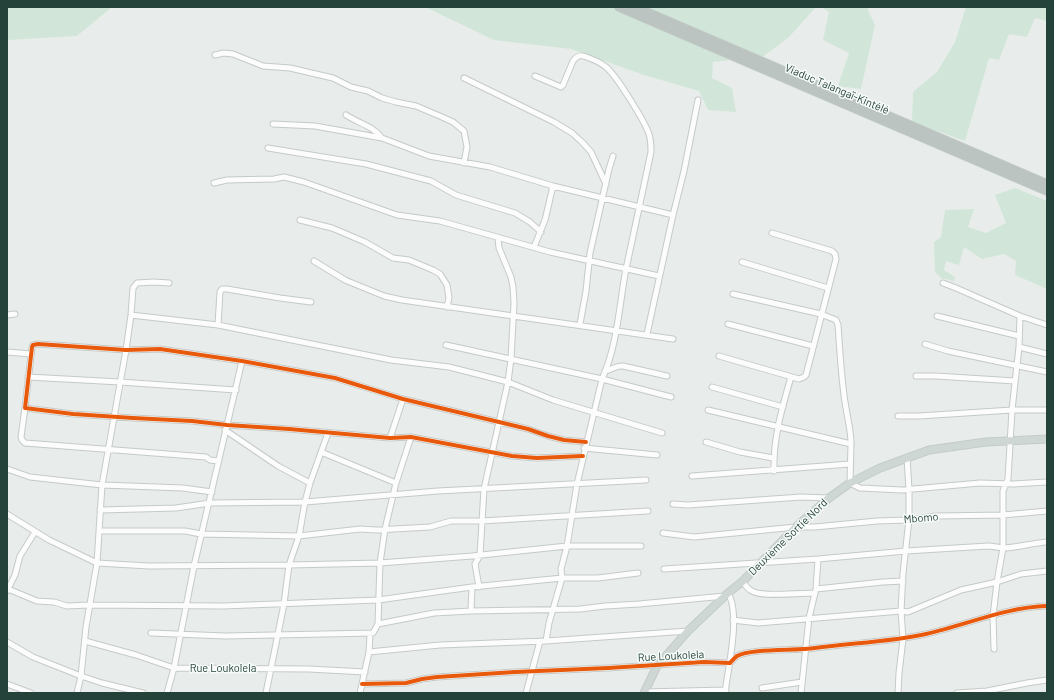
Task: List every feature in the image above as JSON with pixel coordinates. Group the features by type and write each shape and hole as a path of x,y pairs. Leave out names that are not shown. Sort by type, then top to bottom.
{"highway":[{"name":"Viaduc Talangaï-Kintélé","path":"619,7 1047,191"},
{"name":"Viaduc Talangaï-Kintélé","path":"635,7 1047,184"}],"main road":[{"name":"Deuxième Sortie Nord","path":"644,693 657,666 688,631 743,581 796,527 829,498 850,483 880,468 929,450 986,442 1047,440"}],"street":[{"path":"215,55 224,53 233,54 263,66 290,68 333,78 351,87 368,90 382,98 416,106 448,120 464,131 467,147 464,163"},
{"path":"535,76 561,87 573,60 576,57 581,56 599,62 612,74 637,111 650,135 651,143 651,152 626,269 617,330 602,378 585,445 567,546 561,569 562,578 552,609 546,641"},
{"path":"464,78 554,122 572,133 591,152 606,184"},
{"path":"646,334 684,171 698,100"},
{"path":"346,115 379,133 382,138"},
{"path":"273,124 315,126 382,138 429,156 490,167 553,186 673,215"},
{"path":"268,148 366,164 431,181 456,195 515,213 530,222 540,232"},
{"path":"580,324 602,198 613,156"},
{"path":"214,183 227,180 274,179 284,177 304,182 397,215 440,221 550,252 659,276"},
{"path":"534,247 545,220 553,186"},
{"path":"300,220 332,228 365,242 393,258 409,260 440,274 447,285 449,298 447,307"},
{"path":"719,356 799,379 804,378 806,375 836,259 835,254 832,251 772,233"},
{"path":"479,587 475,564 480,555 484,489 508,382 511,359 514,295 511,277 500,248 498,238"},
{"path":"314,261 346,280 384,296 402,300 580,324 602,329 673,339"},
{"path":"742,262 828,288"},
{"path":"77,693 81,676 89,605 97,563 102,485 126,350 134,288 137,283 169,283"},
{"path":"943,283 1020,316 1047,325"},
{"path":"218,325 220,292 222,289 311,302"},
{"path":"733,294 821,314 836,320 838,325 841,373 851,437 852,450 850,483 860,488 909,490 980,483 1013,484 1047,482"},
{"path":"7,315 15,314"},
{"path":"131,315 218,325 391,360 449,368 508,382 553,400 662,433"},
{"path":"937,316 1019,336"},
{"path":"994,649 993,616 1003,548 1003,491 1008,479 1012,410 1019,347 1020,316"},
{"path":"728,324 813,346"},
{"path":"218,461 210,460 206,457 25,442 21,437 32,347 35,344 126,350 160,350 242,361 336,378 403,399 528,429 548,436 585,445 657,455"},
{"path":"925,344 948,351 1047,372"},
{"path":"446,345 602,378 671,397"},
{"path":"1019,347 1047,354"},
{"path":"7,352 30,354"},
{"path":"166,693 174,668 194,566 210,503 218,461 242,361"},
{"path":"605,371 611,370 618,365 667,376"},
{"path":"916,376 1015,381"},
{"path":"28,377 236,390"},
{"path":"774,471 773,458 777,427 791,377"},
{"path":"712,387 783,407"},
{"path":"390,438 403,399"},
{"path":"25,408 113,417 192,421 226,428 289,429 390,438 411,437 492,451 512,456 583,456"},
{"path":"708,410 851,444"},
{"path":"898,416 1012,410 1047,410"},
{"path":"226,428 278,466 310,483"},
{"path":"266,693 284,604 289,566 299,536 310,483 328,433"},
{"path":"151,633 180,635 277,636 370,634 374,631 378,624 380,563 386,529 396,483 411,437"},
{"path":"706,442 740,452 773,458"},
{"path":"321,452 396,483"},
{"path":"898,693 903,639 901,612 909,520 907,457"},
{"path":"692,476 774,471 850,464"},
{"path":"7,469 30,477 102,485 183,488 212,492"},
{"path":"100,510 176,508 210,503 305,502 393,496 438,491 646,480"},
{"path":"673,504 688,505 801,497 829,498"},
{"path":"99,531 184,531 202,534 299,536 360,529 435,526 451,521 482,521 648,511"},
{"name":"Mbomo","path":"663,533 694,537 796,527 909,520 936,516 1003,516 1047,511"},
{"path":"7,514 35,532 97,563 149,566 289,566 380,563 567,546 641,546"},
{"path":"35,532 20,556 8,590 37,601 54,602 67,606 223,606 378,600 472,587 562,578 598,578 638,573"},
{"path":"664,569 818,559 906,550 988,546 998,546 1003,548 1047,542"},
{"path":"801,693 808,618 816,591 818,559"},
{"path":"733,620 758,623 808,618 908,612 961,590 997,582 1021,574 1047,571"},
{"path":"743,581 745,586 750,590 760,594 816,591 894,581 903,582"},
{"path":"471,611 472,587"},
{"path":"378,624 434,613 580,609 727,594 732,602 733,620 726,692 644,693"},
{"path":"730,663 736,656 756,652 805,650 903,639 947,630 993,616 1029,608 1047,606"},
{"path":"369,652 440,645 546,641 688,631"},
{"path":"360,693 369,652 370,634"},
{"path":"526,693 540,641"},
{"path":"7,642 33,657 81,676 143,693"},
{"name":"Rue Loukolela","path":"85,642 136,655 174,668 271,668 365,672"},
{"name":"Rue Loukolela","path":"362,684 406,683 437,677 531,671 657,666 704,662 730,663"},
{"path":"957,693 987,692 1047,680"},
{"path":"762,688 802,682"},
{"path":"7,684 31,693"}],"green space":[{"path":"7,7 112,7 77,36 7,40"},
{"path":"425,7 816,7 789,37 764,56 713,62 712,78 732,88 736,112 708,110 699,91 644,75 571,49 494,40"},
{"path":"821,7 868,7 875,25 861,89 838,86 849,53 823,40 829,12"},
{"path":"966,7 1047,7 1047,21 1035,18 1027,37 1009,34 999,60 989,58 965,141 912,122 913,92 937,72 955,42"},
{"path":"1015,188 1047,201 1047,289 1015,275 1016,261 1004,254 982,259 964,247 959,265 946,261 944,270 955,277 954,281 941,278 935,272 934,242 941,237 945,210 974,209 968,227 986,233 1006,223 995,195"}],"cycle path":[{"path":"583,456 537,458 512,456 411,437 390,438 192,421 73,414 25,408 32,347 33,345 38,344 126,350 160,349 242,361 335,378 403,399 528,429 548,436 564,440 586,442"},
{"path":"362,684 406,683 437,677 515,672 704,662 730,663 737,656 744,653 807,649 899,639 926,634 1001,613 1032,607 1047,606"}]}
